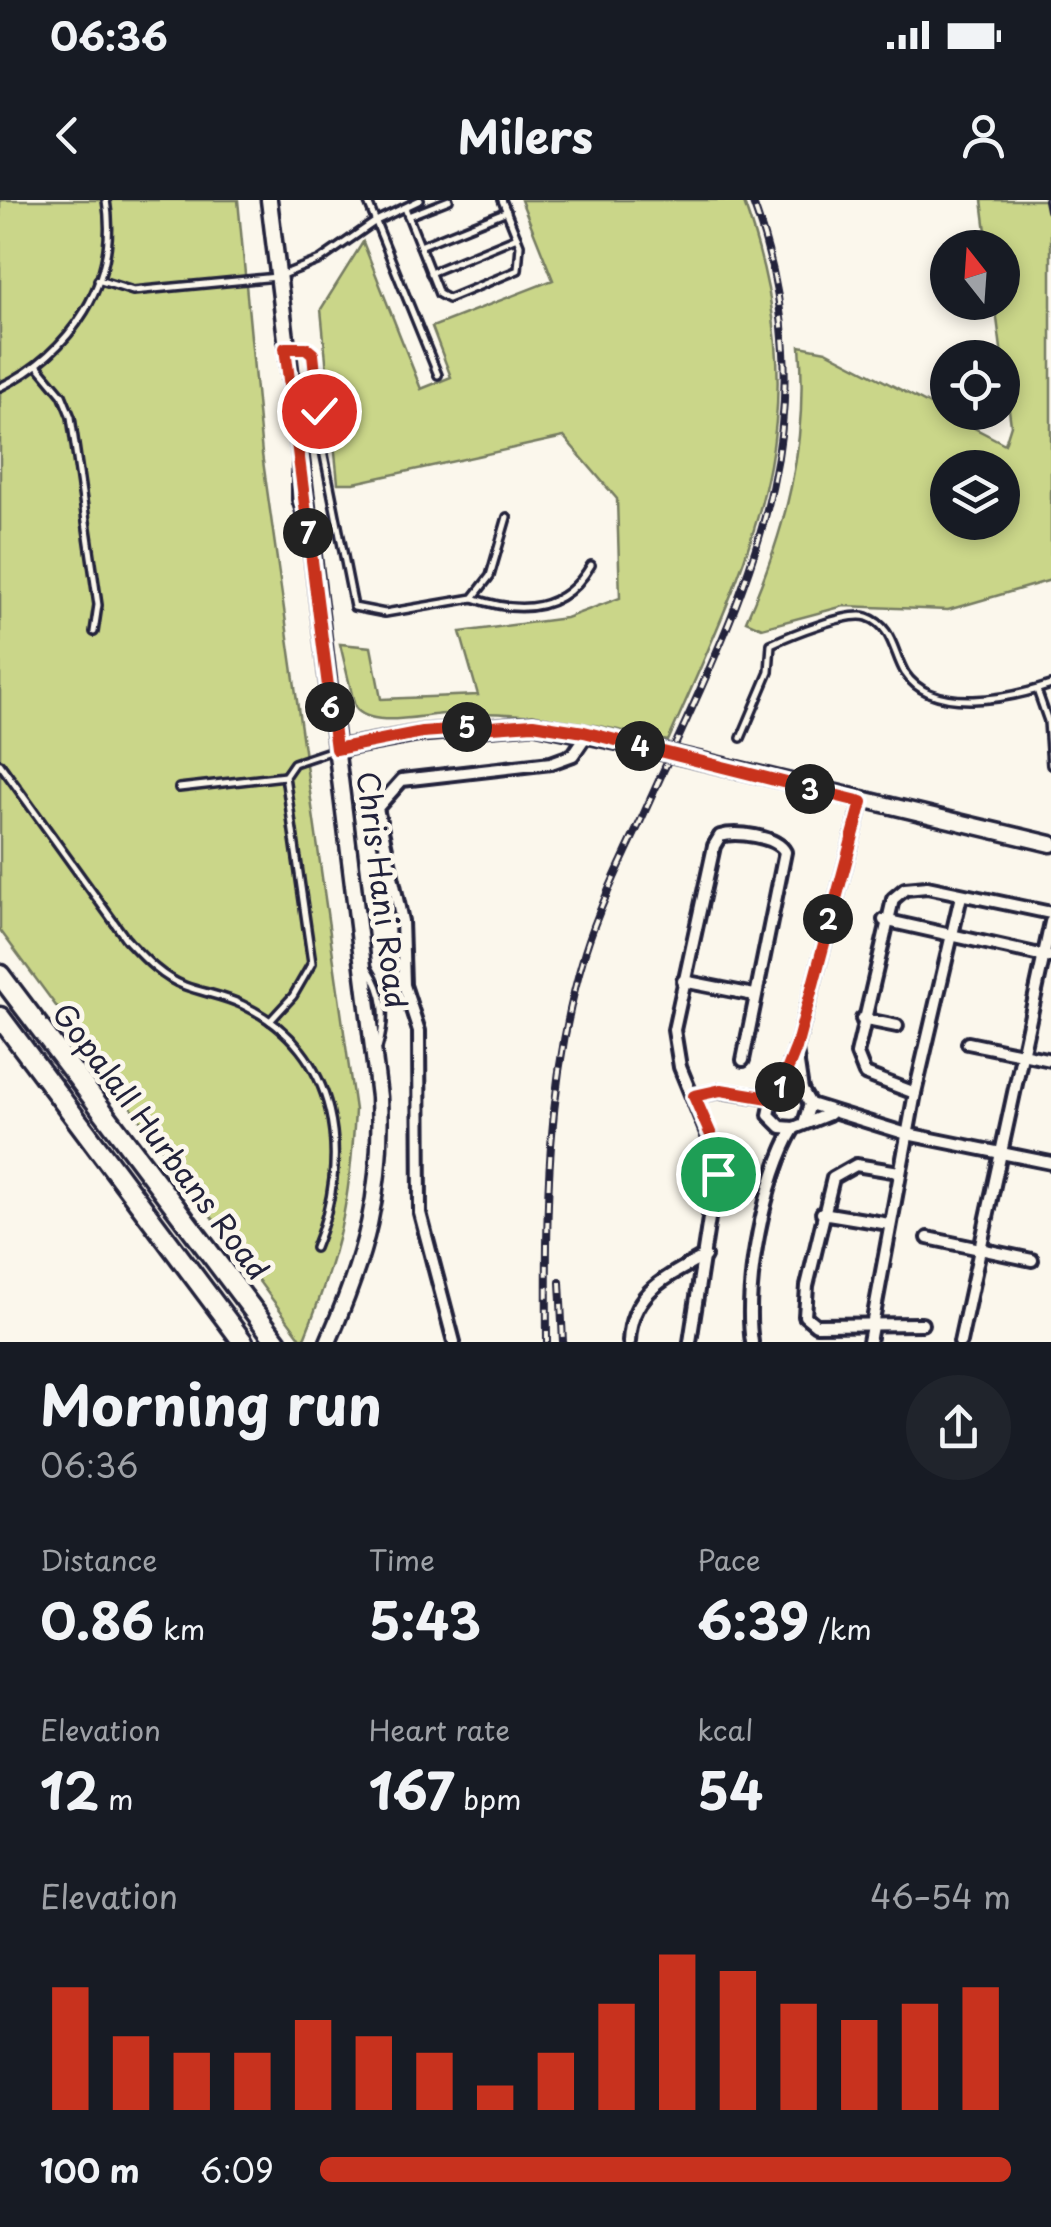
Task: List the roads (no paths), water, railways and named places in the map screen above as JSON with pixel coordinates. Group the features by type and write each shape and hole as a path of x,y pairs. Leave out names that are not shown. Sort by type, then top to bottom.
{"highway":[{"name":"Gopalall Hurbans Road","path":"0,975 277,1342"},
{"name":"Gopalall Hurbans Road","path":"0,1017 243,1342"}],"street":[{"name":"Chris Hani Road","path":"269,200 298,459 364,962 381,1140 376,1204 359,1270 328,1342"},
{"path":"336,749 488,724 533,724 588,732 862,802 1051,844"},
{"path":"454,1342 420,1214 419,1030 404,984 402,921 377,808 402,780 551,763 573,755 588,732"},
{"path":"694,1096 721,1090 769,1098 780,1088 796,1048 862,802"},
{"path":"690,1342 718,1160 674,1048 683,980 714,846 720,836 730,833 778,842 786,852 743,1060"},
{"path":"915,1093 866,1074 857,1054 884,920 893,899 904,889 927,887 1051,914"},
{"path":"868,1342 915,1093 962,896"},
{"path":"884,920 1048,956"},
{"path":"960,1342 1048,956 1051,922"},
{"path":"683,980 754,995"},
{"path":"862,1019 896,1026"},
{"path":"968,1043 1051,1060"},
{"path":"796,1048 802,1090 810,1104 907,1134 1051,1163"},
{"path":"780,1088 802,1090"},
{"path":"748,1097 772,1120 794,1128"},
{"path":"769,1098 778,1156"},
{"path":"806,1120 810,1104"},
{"path":"752,1342 749,1326 756,1260 778,1156 794,1128 831,1113"},
{"path":"899,1172 866,1164 839,1172 828,1186 807,1286 806,1320 816,1324 922,1324"},
{"path":"822,1213 889,1224"},
{"path":"928,1238 1032,1260"},
{"path":"629,1342 630,1320 649,1289 705,1256"},
{"path":"742,1342 749,1326"}],"lane":[{"path":"0,388 37,365 78,326 98,280 108,236 106,200"},
{"path":"367,200 438,375"},
{"path":"406,212 420,200"},
{"path":"98,280 133,291 276,277 320,260 376,221 449,200"},
{"path":"406,212 443,299 508,277 521,262 517,237 502,200"},
{"path":"1049,200 1051,210"},
{"path":"420,246 506,211"},
{"path":"430,273 517,237"},
{"path":"285,348 306,348 316,362 319,430 354,607 385,613 473,598 516,609 547,605 570,594 591,565"},
{"path":"37,365 62,395 71,417 98,605 94,632"},
{"path":"473,598 490,576 507,517"},
{"path":"741,738 769,672 770,644 852,616 869,618 886,630 903,670 928,693 976,699 1051,685"},
{"path":"1036,690 1048,721 1051,765"},
{"path":"180,788 286,776 300,760 336,749"},
{"path":"0,764 126,940 149,963 177,982 241,1003 270,1021 307,1061 321,1086 338,1144 336,1182 315,1248"},
{"path":"270,1021 293,996 312,963 286,776"}],"railway":[{"path":"547,1342 551,1146 572,1000 604,902 740,593 764,519 780,444 785,367 776,286 752,200"},
{"path":"560,1282 563,1342"}]}
